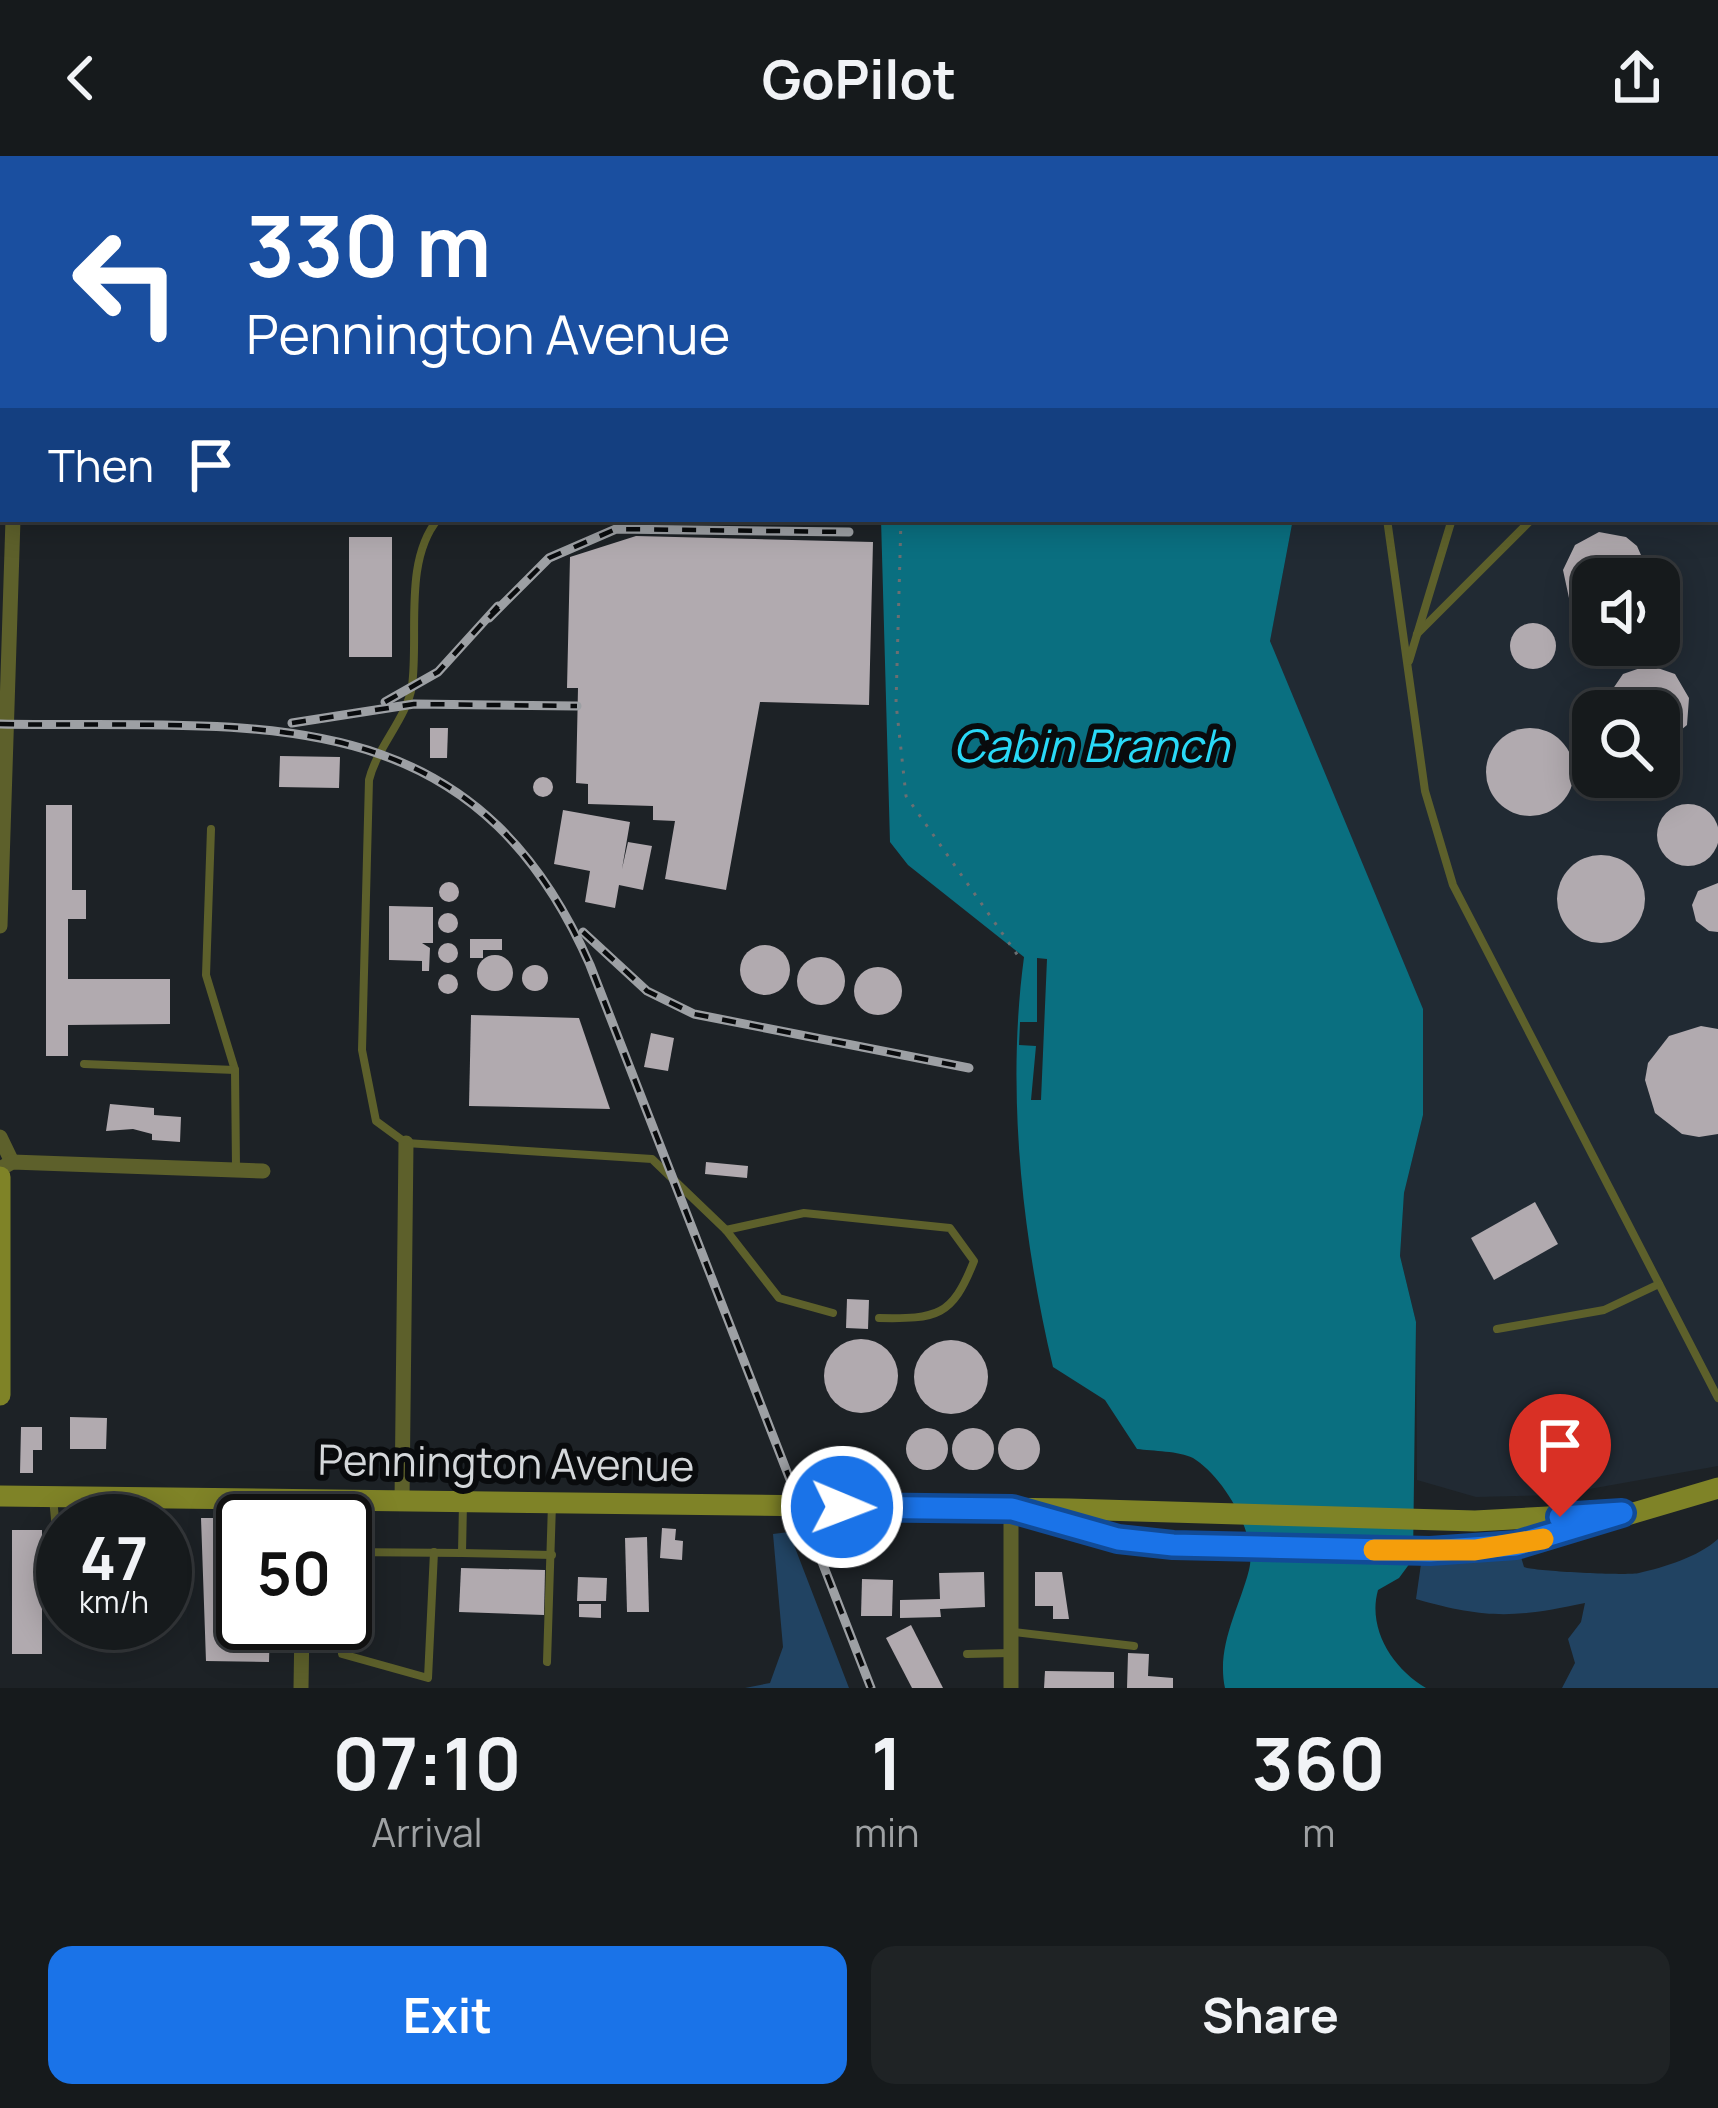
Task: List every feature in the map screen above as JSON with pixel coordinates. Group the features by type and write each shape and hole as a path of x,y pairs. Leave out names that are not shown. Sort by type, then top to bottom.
{"main road":[{"path":"0,1395 4,1169"},
{"name":"Pennington Avenue","path":"1012,1509 1118,1539 1223,1548 1430,1551 1516,1545 1718,1488"},
{"name":"Pennington Avenue","path":"0,1496 36,1496"},
{"name":"Pennington Avenue","path":"372,1504 1012,1509 1430,1520 1622,1513"}],"street":[{"path":"0,926 13,522"},
{"path":"0,1137 4,1169 263,1171"},
{"path":"402,1501 406,1143"},
{"path":"1011,1688 1012,1509"},
{"path":"301,1688 302,1650"}],"lane":[{"path":"436,522 420,564 412,689 375,755 369,780 362,1050 376,1121 406,1143 652,1159 726,1230 779,1298 833,1313"},
{"path":"1387,522 1425,791 1453,884 1718,1398"},
{"path":"1408,665 1451,522"},
{"path":"1417,634 1529,522"},
{"path":"211,829 206,975 235,1070 236,1170"},
{"path":"84,1064 235,1070"},
{"path":"726,1230 804,1213 950,1228 974,1261 959,1300 926,1319 879,1318"},
{"path":"1497,1329 1604,1310 1659,1284"},
{"path":"462,1553 463,1502"},
{"path":"547,1662 552,1503"},
{"path":"372,1552 552,1555"},
{"path":"342,1650 342,1654 428,1678 434,1552"},
{"path":"1011,1632 1134,1646"},
{"path":"967,1654 1011,1653"}],"path":[{"path":"902,522 896,703 906,796 1021,960"}],"shaded area":[{"path":"1292,522 1718,522 1718,1466 1556,1495 1476,1497 1417,1480 1416,1322 1400,1256 1404,1193 1423,1115 1270,640"},
{"path":"789,1532 849,1688 745,1688 770,1683 783,1647 773,1534"},
{"path":"1718,1539 1718,1688 1562,1688 1575,1663 1568,1639 1581,1622 1585,1603 1500,1614 1416,1599 1421,1564 1521,1557 1530,1569 1631,1574 1681,1560"}],"water":[{"name":"Cabin Branch","path":"881,522 1292,522 1270,641 1423,1009 1423,1115 1404,1193 1400,1256 1416,1322 1413,1559 1399,1578 1378,1590 1376,1619 1393,1659 1426,1688 1225,1688 1226,1642 1250,1556 1236,1508 1216,1479 1193,1458 1137,1449 1105,1400 1053,1367 1033,1267 1020,1163 1017,1059 1024,957 908,865 890,842"}],"pier":[{"path":"1037,958 1047,959 1041,1100 1031,1100 1036,1046 1019,1045 1020,1022 1037,1022"}],"building":[{"path":"1599,532 1626,537 1642,558 1572,558 1572,600 1563,570 1575,545"},
{"path":"636,536 873,542 869,705 760,702 726,890 665,879 675,821 653,820 653,806 588,804 588,784 576,783 578,688 567,688 570,557"},
{"path":"349,537 392,537 392,657 349,657"},
{"path":"1533,623 1549,630 1556,646 1549,662 1533,669 1517,662 1510,646 1517,630"},
{"path":"1652,666 1675,674 1689,698 1687,725 1680,731 1680,690 1612,690 1623,674"},
{"path":"430,728 448,728 447,758 430,758"},
{"path":"1530,728 1547,732 1570,755 1570,789 1547,812 1530,816 1513,812 1490,789 1486,772 1490,755 1513,732"},
{"path":"280,756 340,757 339,788 279,787"},
{"path":"543,777 553,787 543,797 533,787"},
{"path":"1688,804 1710,813 1719,835 1710,857 1688,866 1666,857 1657,835 1666,813"},
{"path":"46,805 72,805 72,890 86,890 86,919 68,919 68,979 170,979 170,1024 68,1025 68,1056 46,1056"},
{"path":"563,810 630,822 622,869 628,842 652,846 643,890 619,885 615,908 585,902 590,871 554,864"},
{"path":"1601,855 1632,868 1645,899 1632,930 1601,943 1570,930 1557,899 1570,868"},
{"path":"449,882 459,892 449,902 439,892"},
{"path":"1718,883 1718,932 1696,921 1692,905 1698,891"},
{"path":"389,906 433,907 433,943 422,943 430,948 429,971 422,971 422,961 389,960"},
{"path":"448,913 458,923 448,933 438,923"},
{"path":"470,939 502,939 502,950 483,950 483,958 470,958"},
{"path":"448,943 458,953 448,963 438,953"},
{"path":"765,945 782,953 790,970 782,987 765,995 748,987 740,970 748,953"},
{"path":"495,955 508,960 513,973 508,986 495,991 482,986 477,973 482,960"},
{"path":"821,957 838,964 845,981 838,998 821,1005 804,998 797,981 804,964"},
{"path":"535,965 548,978 535,991 522,978"},
{"path":"878,967 895,974 902,991 895,1008 878,1015 861,1008 854,991 861,974"},
{"path":"448,974 458,984 448,994 438,984"},
{"path":"471,1015 579,1018 610,1109 469,1106"},
{"path":"1701,1026 1718,1029 1718,1134 1699,1137 1682,1134 1655,1113 1645,1080 1648,1063 1669,1036"},
{"path":"651,1033 674,1038 668,1071 644,1067"},
{"path":"110,1104 154,1108 154,1115 181,1117 180,1142 152,1140 152,1134 133,1129 106,1131"},
{"path":"706,1162 748,1166 747,1178 705,1174"},
{"path":"1535,1202 1558,1244 1494,1280 1471,1238"},
{"path":"847,1299 869,1300 868,1329 846,1328"},
{"path":"861,1339 887,1350 898,1376 887,1402 861,1413 835,1402 824,1376 835,1350"},
{"path":"951,1340 977,1351 988,1377 977,1403 951,1414 925,1403 914,1377 925,1351"},
{"path":"70,1417 107,1418 106,1449 70,1449"},
{"path":"21,1427 42,1427 42,1450 33,1450 33,1473 20,1473"},
{"path":"927,1428 942,1434 948,1449 942,1464 927,1470 912,1464 906,1449 912,1434"},
{"path":"973,1428 988,1434 994,1449 988,1464 973,1470 958,1464 952,1449 958,1434"},
{"path":"1019,1428 1034,1434 1040,1449 1034,1464 1019,1470 1004,1464 998,1449 1004,1434"},
{"path":"201,1518 216,1518 216,1650 269,1650 269,1662 206,1661"},
{"path":"662,1528 676,1529 675,1540 683,1541 682,1560 660,1558"},
{"path":"12,1530 36,1530 36,1650 42,1654 12,1654"},
{"path":"647,1537 649,1612 627,1612 625,1538"},
{"path":"461,1568 545,1570 544,1615 459,1612"},
{"path":"984,1572 985,1607 940,1609 941,1617 900,1618 900,1600 940,1599 939,1573"},
{"path":"1035,1572 1062,1572 1069,1619 1053,1619 1053,1606 1035,1606"},
{"path":"578,1577 607,1578 606,1601 577,1601"},
{"path":"862,1579 893,1580 892,1616 861,1616"},
{"path":"579,1604 601,1604 601,1618 579,1617"},
{"path":"911,1625 943,1688 912,1688 886,1638"},
{"path":"1128,1653 1149,1654 1148,1676 1173,1678 1173,1688 1127,1688"},
{"path":"1045,1671 1114,1672 1114,1688 1044,1688"}],"railway":[{"path":"489,618 549,558 616,529 849,532"},
{"path":"385,702 438,672 498,606"},
{"path":"292,723 414,704 577,706"},
{"path":"0,724 182,725 266,730 345,744 417,770 483,812 541,876 590,965 871,1688"},
{"path":"583,932 647,991 694,1014 969,1068"}],"slow traffic":[{"path":"1374,1550 1475,1550 1543,1539"}],"route":[{"path":"842,1507 1012,1509 1118,1539 1173,1545 1430,1551 1516,1545 1622,1513 1560,1517"}]}
